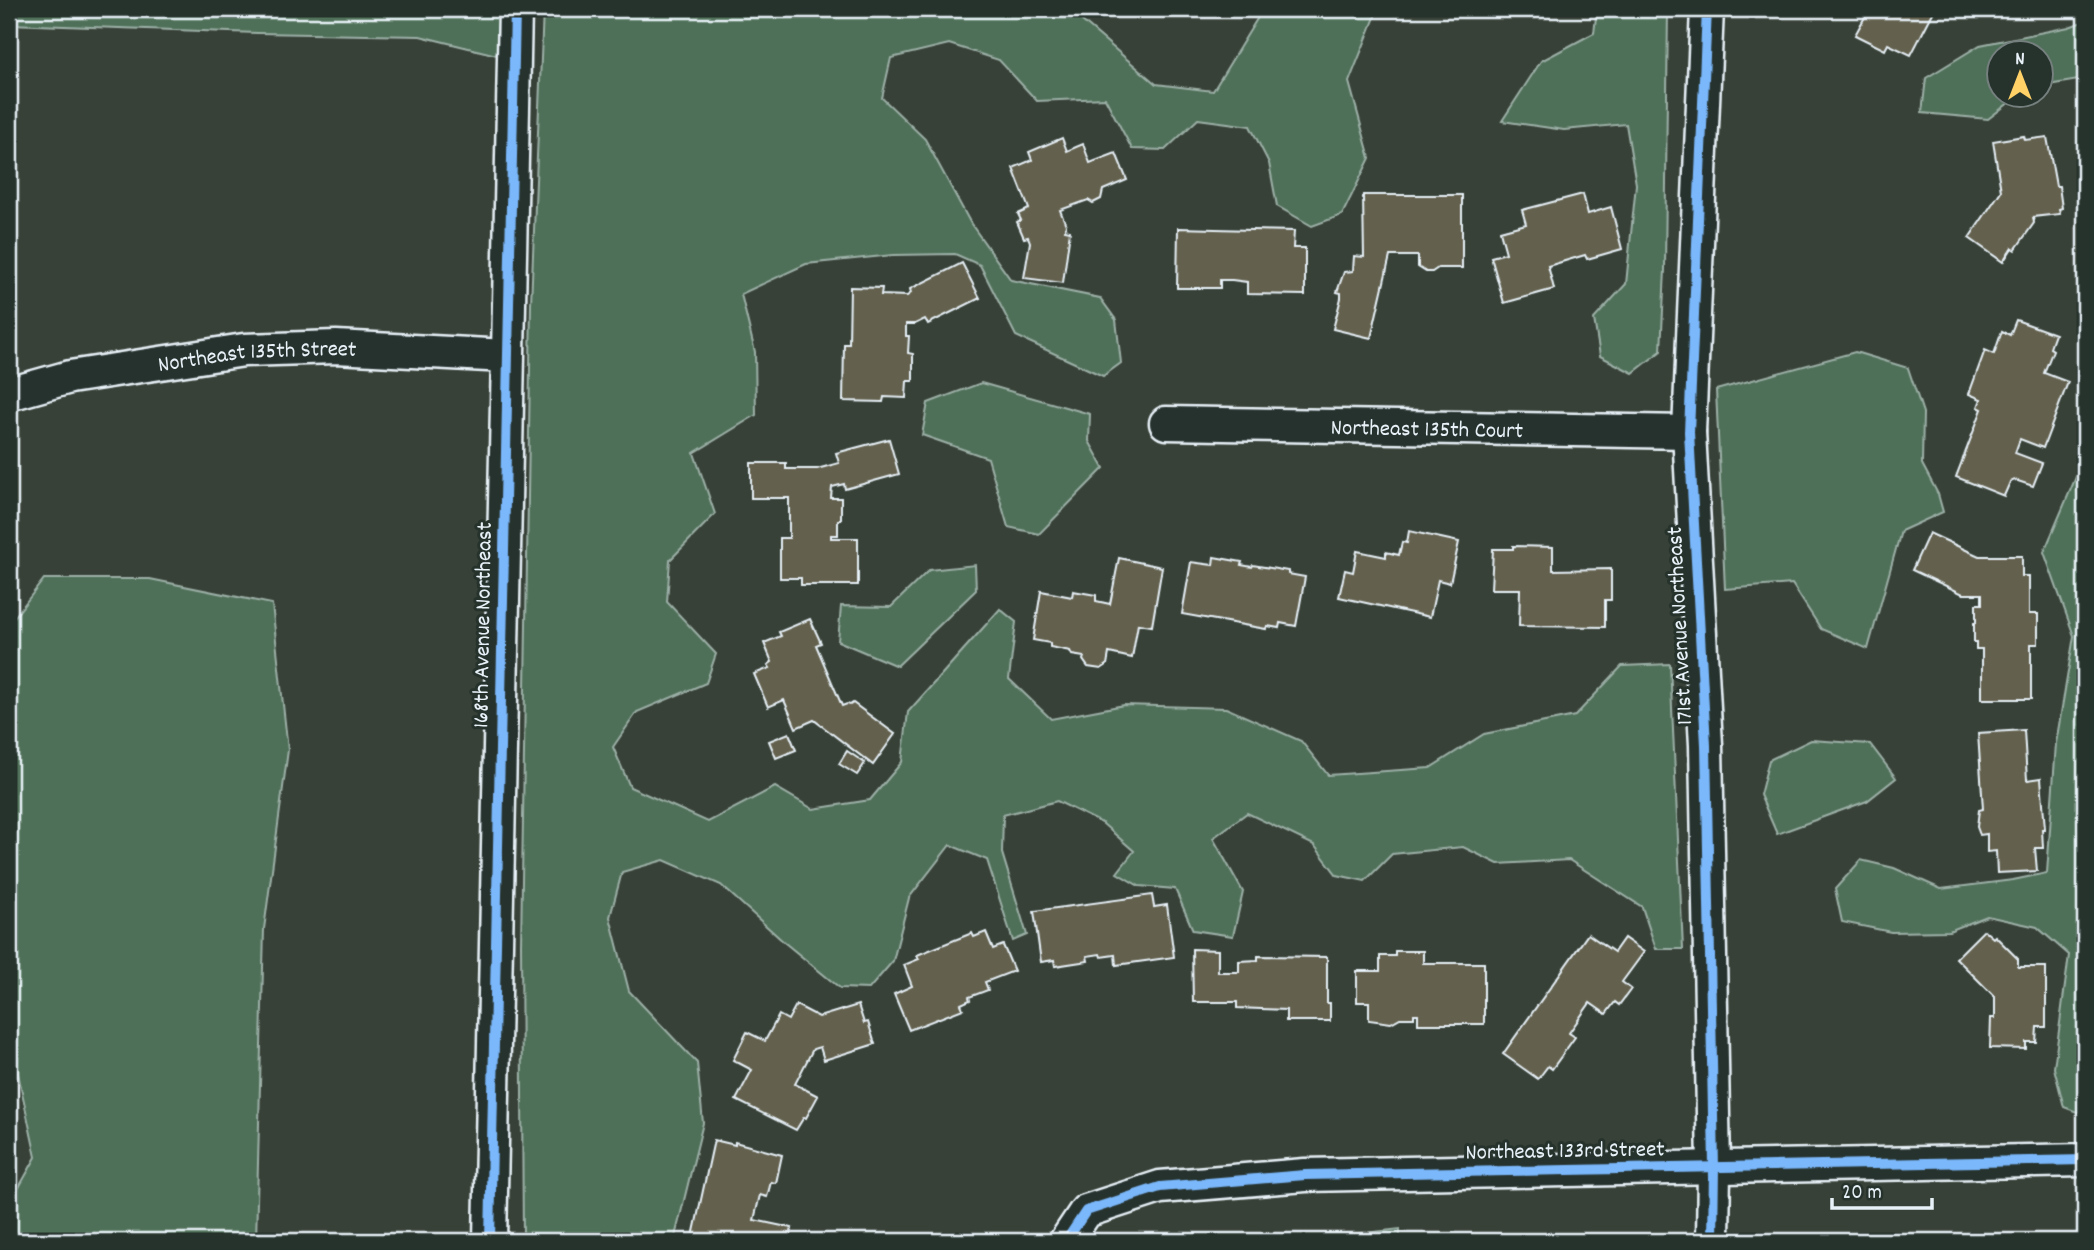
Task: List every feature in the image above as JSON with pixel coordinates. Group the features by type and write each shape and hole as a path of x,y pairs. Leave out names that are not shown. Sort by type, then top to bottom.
{"street":[{"name":"168th Avenue Northeast","path":"490,1241 515,9"},
{"name":"171st Avenue Northeast","path":"1707,9 1689,432 1706,745 1713,1241"},
{"name":"Northeast 135th Street","path":"9,394 70,377 244,350 336,347 508,356"},
{"name":"Northeast 135th Court","path":"1166,423 1689,432"},
{"name":"Northeast 133rd Street","path":"1066,1241 1086,1211 1160,1187 1306,1175 2085,1160"}],"green space":[{"path":"9,9 515,9 513,59 420,36 9,24"},
{"path":"543,9 747,9 785,18 802,9 1068,9 1156,84 1213,91 1263,9 1375,9 1375,17 1349,82 1370,158 1342,215 1312,226 1277,206 1269,163 1250,126 1198,119 1165,150 1132,149 1105,98 1037,101 999,60 949,44 891,58 882,98 925,139 971,224 1011,280 1100,298 1116,320 1121,363 1103,376 1016,336 980,265 955,254 893,255 806,264 741,294 755,352 756,415 694,453 715,514 670,560 667,602 716,654 706,683 637,712 613,747 630,787 708,822 775,787 813,809 870,800 902,762 908,712 1000,609 1016,622 1009,679 1051,719 1124,705 1226,708 1301,741 1328,775 1430,768 1484,734 1575,716 1622,666 1670,664 1683,949 1656,949 1642,907 1569,860 1498,864 1463,847 1392,854 1365,881 1337,875 1314,845 1247,813 1213,838 1243,892 1233,936 1193,930 1175,889 1139,886 1117,873 1134,851 1102,823 1057,801 1003,815 1002,853 1027,935 1013,941 987,860 950,845 909,898 893,961 869,989 840,988 721,885 664,860 622,872 610,917 629,991 697,1063 703,1123 674,1241 523,1241 521,945 531,304"},
{"path":"1597,9 1668,9 1665,270 1661,351 1633,373 1600,356 1594,319 1626,284 1636,184 1626,124 1564,130 1502,121 1541,61 1594,33"},
{"path":"2085,21 2085,79 2056,84 2056,38 2015,38"},
{"path":"1986,44 1986,108 2002,108 1988,119 1922,113 1926,78"},
{"path":"1855,352 1908,368 1923,413 1922,464 1938,494 1943,512 1901,531 1868,649 1821,629 1792,584 1725,589 1716,390"},
{"path":"981,383 1090,414 1089,441 1104,468 1039,534 1008,527 988,458 922,435 928,403"},
{"path":"2085,449 2085,1115 2064,1107 2054,1068 2069,955 2037,927 1987,916 1949,931 1891,932 1842,922 1835,889 1861,860 1894,868 1941,889 2047,873 2056,743 2074,636 2044,552 2079,470"},
{"path":"975,565 976,590 897,666 838,641 841,606 891,607 929,570"},
{"path":"44,579 150,579 272,604 288,750 264,929 256,1241 9,1241 9,1205 36,1157 9,1032 9,624"},
{"path":"1811,740 1870,744 1896,778 1867,801 1777,834 1760,795 1769,760"},
{"path":"1400,1229 1400,1241 1338,1241 1339,1236"}],"building":[{"path":"1866,9 1935,9 1911,55 1888,44 1885,50 1855,35 1866,15 1863,14"},
{"path":"2024,136 2025,140 2047,137 2062,208 2059,209 2060,214 2033,217 2034,223 2003,262 1969,238 2001,191 1993,141"},
{"path":"1062,138 1067,151 1083,144 1090,163 1116,153 1127,180 1103,190 1101,199 1093,203 1088,200 1060,210 1066,225 1065,230 1070,231 1063,283 1024,278 1030,242 1028,237 1024,238 1017,222 1021,220 1018,214 1029,209 1013,168 1032,160 1029,152"},
{"path":"1583,194 1588,214 1611,207 1622,249 1587,259 1585,255 1548,266 1554,289 1504,303 1491,257 1506,253 1500,231 1526,224 1522,210"},
{"path":"1363,195 1462,195 1462,268 1438,268 1426,272 1418,267 1418,256 1390,256 1371,338 1333,329 1341,298 1341,293 1337,292 1344,272 1353,271 1354,256 1364,257"},
{"path":"1178,228 1294,231 1293,248 1305,248 1305,295 1247,294 1247,282 1232,280 1220,280 1220,288 1177,288"},
{"path":"962,263 980,298 928,324 925,319 915,324 906,324 906,336 909,336 908,353 913,354 913,381 907,381 906,398 884,397 883,402 843,401 844,344 849,344 850,287 882,288 881,295 907,296 911,293 910,289"},
{"path":"2016,320 2055,334 2050,348 2053,350 2044,373 2068,382 2043,448 2020,439 2015,453 2042,463 2033,486 2015,480 2010,482 2004,496 1956,477 1982,409 1978,407 1981,399 1969,394 1985,350 1994,354 2002,331 2010,335"},
{"path":"889,439 899,474 845,489 844,484 832,487 831,498 841,498 841,520 838,520 838,535 831,535 831,538 858,538 858,585 801,585 801,578 780,578 780,538 789,538 789,498 751,498 751,463 786,463 786,469 817,469 839,463 836,453"},
{"path":"1409,531 1459,542 1450,583 1438,580 1430,617 1339,597 1345,570 1353,572 1357,551 1386,557 1386,552 1399,555 1402,542 1407,543"},
{"path":"1929,533 1979,556 2022,556 2022,576 2029,576 2029,614 2038,614 2038,644 2031,644 2031,699 1982,699 1982,649 1976,649 1974,623 1976,604 1982,604 1982,594 1963,594 1912,570"},
{"path":"1513,546 1553,547 1553,570 1611,569 1611,600 1605,600 1605,627 1519,626 1520,589 1491,589 1493,549 1513,549"},
{"path":"1214,557 1242,562 1241,565 1288,571 1288,574 1305,577 1296,626 1280,623 1279,628 1267,626 1266,629 1182,614 1191,562 1213,565"},
{"path":"1119,558 1162,567 1152,626 1138,624 1132,658 1109,653 1107,665 1101,669 1088,667 1084,657 1050,647 1050,643 1033,640 1041,591 1072,597 1073,591 1096,595 1096,601 1110,604"},
{"path":"810,619 821,643 816,645 842,706 853,703 895,734 873,765 814,720 796,728 784,700 768,707 754,674 770,668 768,665 772,662 764,643 781,636 779,632"},
{"path":"2024,730 2027,780 2041,778 2045,829 2042,829 2043,848 2035,848 2037,871 1997,873 1996,851 1987,852 1987,834 1980,835 1977,827 1979,810 1983,809 1978,733"},
{"path":"789,733 796,750 776,758 769,741"},
{"path":"847,751 865,763 857,775 839,764"},
{"path":"1152,895 1154,907 1167,905 1174,957 1116,965 1115,955 1101,957 1100,954 1087,956 1088,961 1055,966 1054,960 1041,962 1034,911"},
{"path":"1984,930 1993,938 1995,936 2018,959 2018,967 2046,967 2046,1027 2037,1027 2036,1042 2026,1042 2026,1049 1990,1048 1995,997 1956,958"},
{"path":"986,932 993,949 1003,945 1014,971 985,982 988,990 969,997 970,1000 961,1004 963,1009 909,1030 894,994 912,986 904,965 919,959 917,955 972,933 974,937"},
{"path":"1588,934 1614,952 1624,938 1644,952 1622,982 1631,989 1619,1005 1615,1002 1606,1014 1590,1003 1569,1033 1575,1037 1552,1069 1548,1066 1538,1079 1503,1054"},
{"path":"1192,949 1218,950 1218,972 1239,972 1239,961 1258,960 1258,956 1327,957 1327,1003 1330,1003 1330,1021 1286,1021 1286,1010 1237,1008 1237,1002 1193,1002"},
{"path":"1395,951 1423,951 1423,963 1484,963 1484,1024 1418,1024 1418,1014 1414,1014 1414,1018 1400,1018 1391,1023 1369,1020 1369,1002 1357,1002 1357,971 1380,971 1380,956 1395,956"},
{"path":"796,1005 819,1017 858,1005 864,1023 868,1022 875,1044 824,1060 820,1047 813,1049 795,1084 818,1096 796,1130 736,1100 752,1070 733,1060 747,1032 765,1041 779,1015 788,1020"},
{"path":"714,1140 735,1145 735,1142 782,1155 776,1183 771,1182 767,1197 760,1195 754,1220 792,1228 789,1241 692,1241"}],"cycle path":[{"path":"490,1241 515,9"},
{"path":"1707,9 1689,432 1706,745 1713,1241"},
{"path":"1066,1241 1086,1211 1160,1187 1305,1175 2085,1160"}]}
